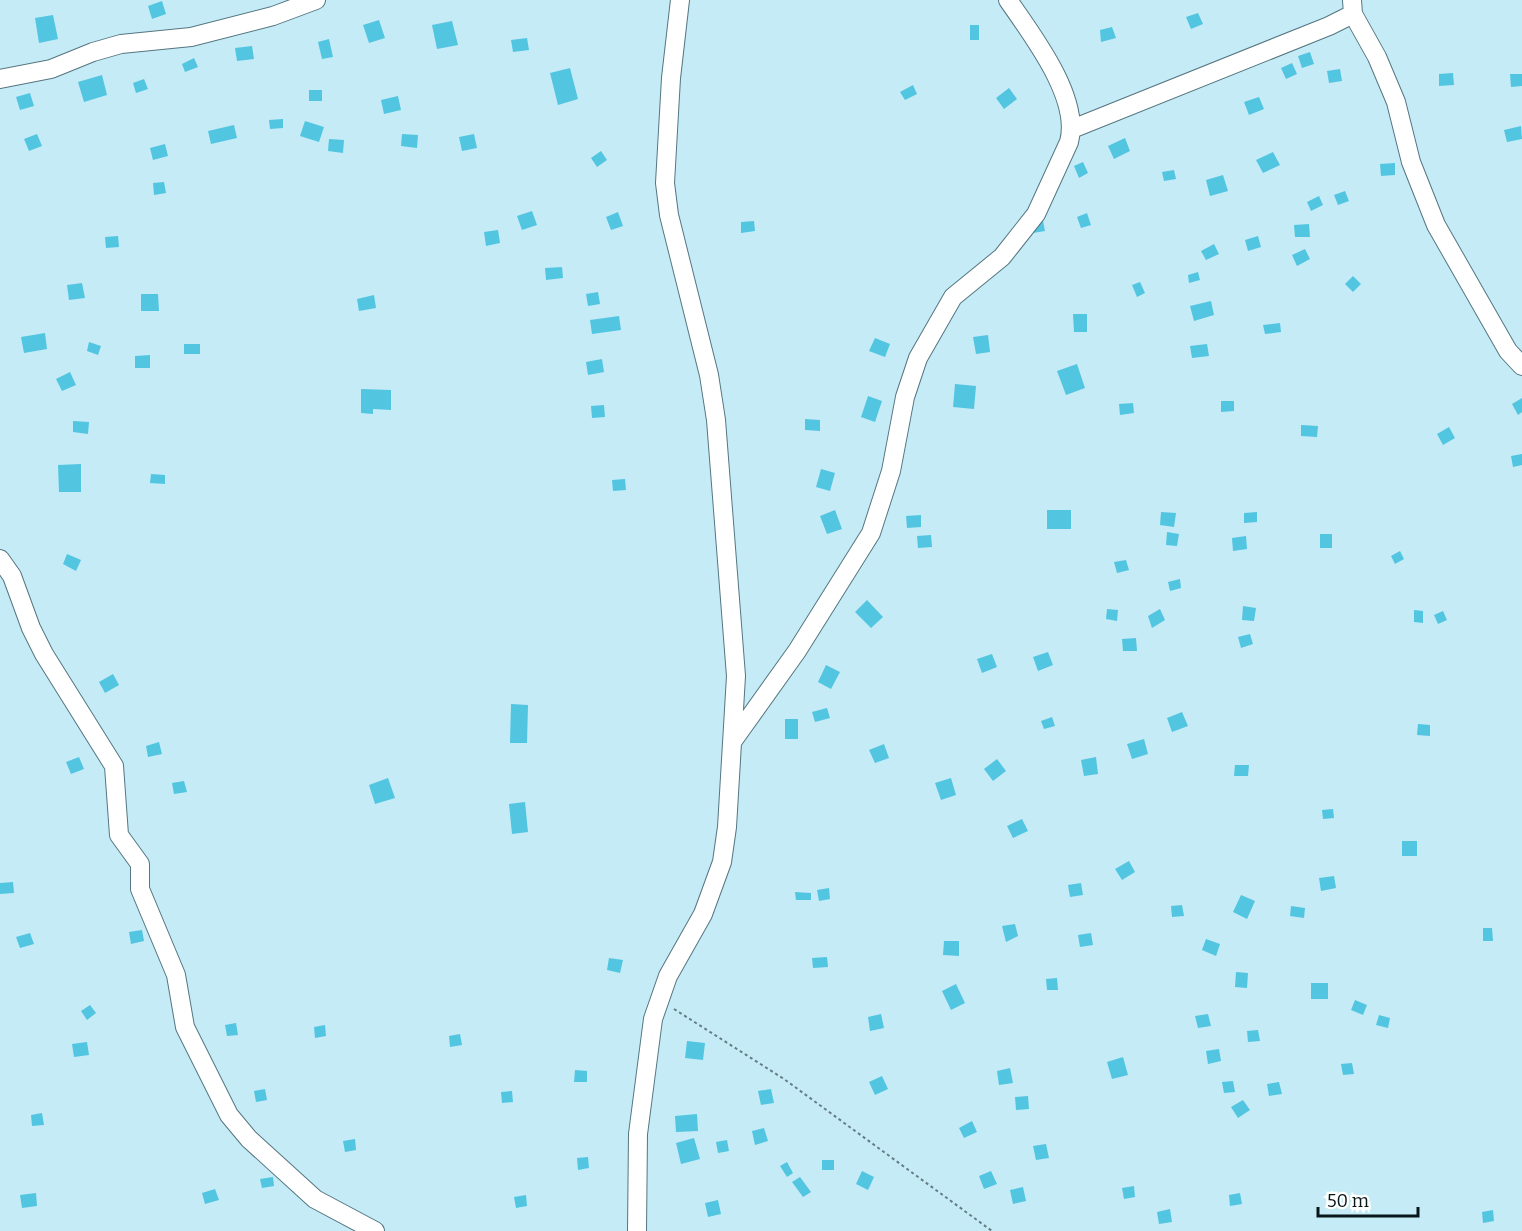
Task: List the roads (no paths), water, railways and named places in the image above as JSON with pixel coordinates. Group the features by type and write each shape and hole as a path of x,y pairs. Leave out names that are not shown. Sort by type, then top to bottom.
{"street":[{"path":"0,79 51,69 93,52 121,44 191,37 273,16 316,0"},
{"path":"637,1231 638,1134 644,1071 658,999 668,976 703,914 722,862 727,827 736,676 716,420 709,375 669,215 665,183 671,78 680,0"},
{"path":"732,743 797,651 871,534 891,471 905,398 918,358 953,297 1002,257 1036,214 1072,129 1071,118 1055,75 1008,0"},
{"path":"1072,129 1353,7 1396,102 1412,162 1436,225 1508,351 1522,366"},
{"path":"0,559 12,576 31,628 44,654 114,766 118,835 140,864 140,889 176,975 185,1027 229,1115 249,1138 315,1199 375,1231"}]}
